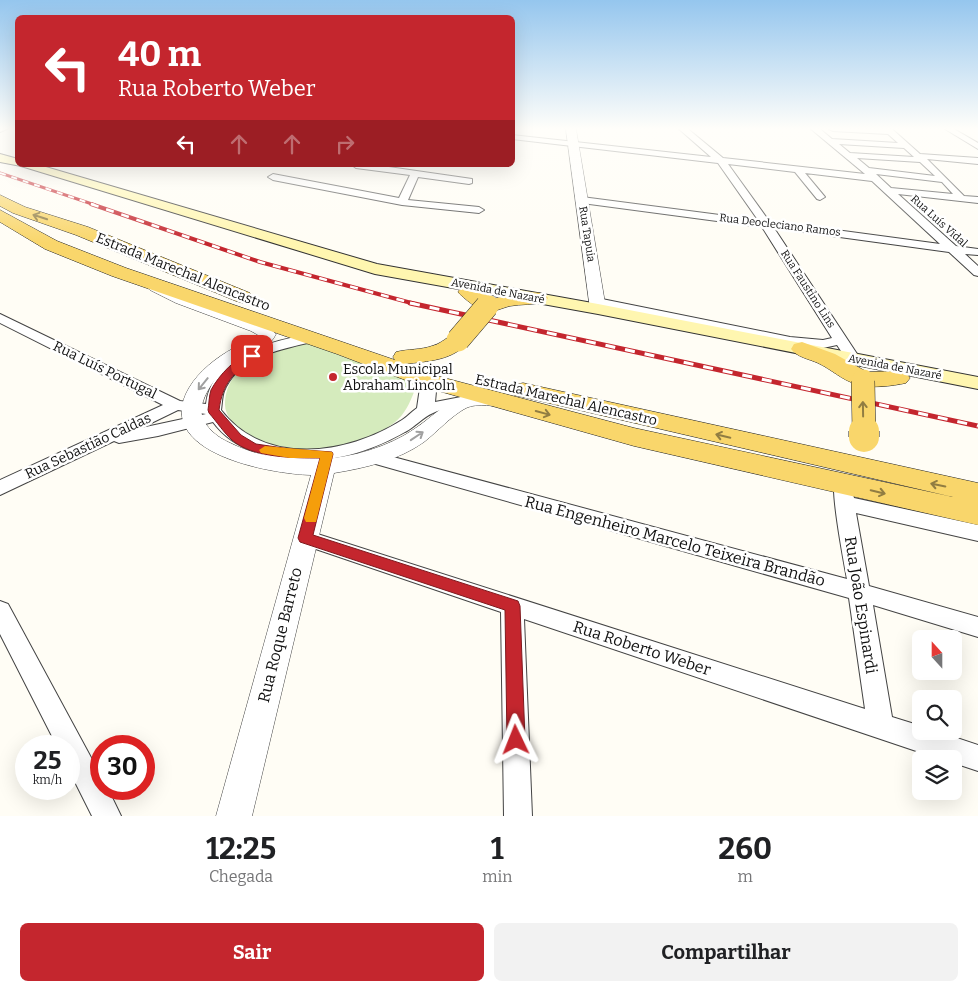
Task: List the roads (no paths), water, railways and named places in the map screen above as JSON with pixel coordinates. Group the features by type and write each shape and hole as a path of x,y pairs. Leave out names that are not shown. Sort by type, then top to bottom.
{"main road":[{"name":"Avenida de Nazaré","path":"33,167 418,283 511,300 856,372 978,383"},
{"name":"Estrada Marechal Alencastro","path":"0,200 24,212 82,231 222,289 404,358 477,380 840,482 899,476 978,493"},
{"name":"Estrada Marechal Alencastro","path":"0,216 43,241 147,282 345,349 429,381 634,437 978,514"},
{"path":"0,228 43,241 80,238 83,235 82,231"},
{"path":"90,260 92,254 98,250 120,247"},
{"name":"Avenida de Nazaré","path":"375,269 538,298 598,306 802,349"},
{"path":"468,292 487,306"},
{"path":"404,358 440,352 458,340 487,306 511,300 538,298"},
{"path":"802,349 856,372 898,378"},
{"path":"840,482 864,441 856,372"},
{"name":"Avenida de Nazaré","path":"898,378 978,396"},
{"path":"864,441 899,476"}],"street":[{"path":"370,167 469,181"},
{"name":"Rua Tapuia","path":"577,167 598,306"},
{"name":"Rua Faustino Lins","path":"725,167 765,223 842,340 856,372"},
{"path":"773,167 945,180"},
{"name":"Rua Luís Vidal","path":"862,167 978,272"},
{"path":"931,167 962,199"},
{"path":"798,170 820,197"},
{"path":"402,202 415,174"},
{"path":"273,177 402,202 480,210"},
{"path":"886,190 978,200"},
{"name":"Rua Deocleciano Ramos","path":"582,200 978,252"},
{"name":"Estrada Marechal Alencastro","path":"147,282 174,297 257,327 266,334 264,340 216,368 194,394 187,412"},
{"name":"Avenida de Nazaré","path":"598,306 790,341 823,344 842,340"},
{"name":"Rua Luís Portugal","path":"0,318 187,412"},
{"path":"215,414 216,392 222,381 234,368 269,348 288,341 311,338"},
{"path":"102,440 149,433 187,412 215,414 237,438 253,447 326,460 389,434 410,422 424,410 427,404 429,381"},
{"path":"424,410 461,402 502,401"},
{"path":"187,412 204,437 219,448 236,455 282,466 326,460 371,457 394,449 413,440 461,402"},
{"name":"Rua Sebastião Caldas","path":"0,488 102,440 187,412"},
{"name":"Rua Engenheiro Marcelo Teixeira Brandão","path":"371,457 860,592 978,627"},
{"name":"Rua Roque Barreto","path":"234,816 326,460"},
{"path":"840,482 978,534"},
{"name":"Rua João Espinardi","path":"840,482 860,592 880,726"},
{"name":"Rua Roberto Weber","path":"305,538 978,758"},
{"path":"512,606 518,816"},
{"path":"0,611 107,816"}],"railway":[{"path":"0,173 95,205"},
{"path":"91,204 260,262 415,304"},
{"path":"410,303 978,426"}],"place":[{"name":"Escola Municipal Abraham Lincoln","path":"333,377"}]}
